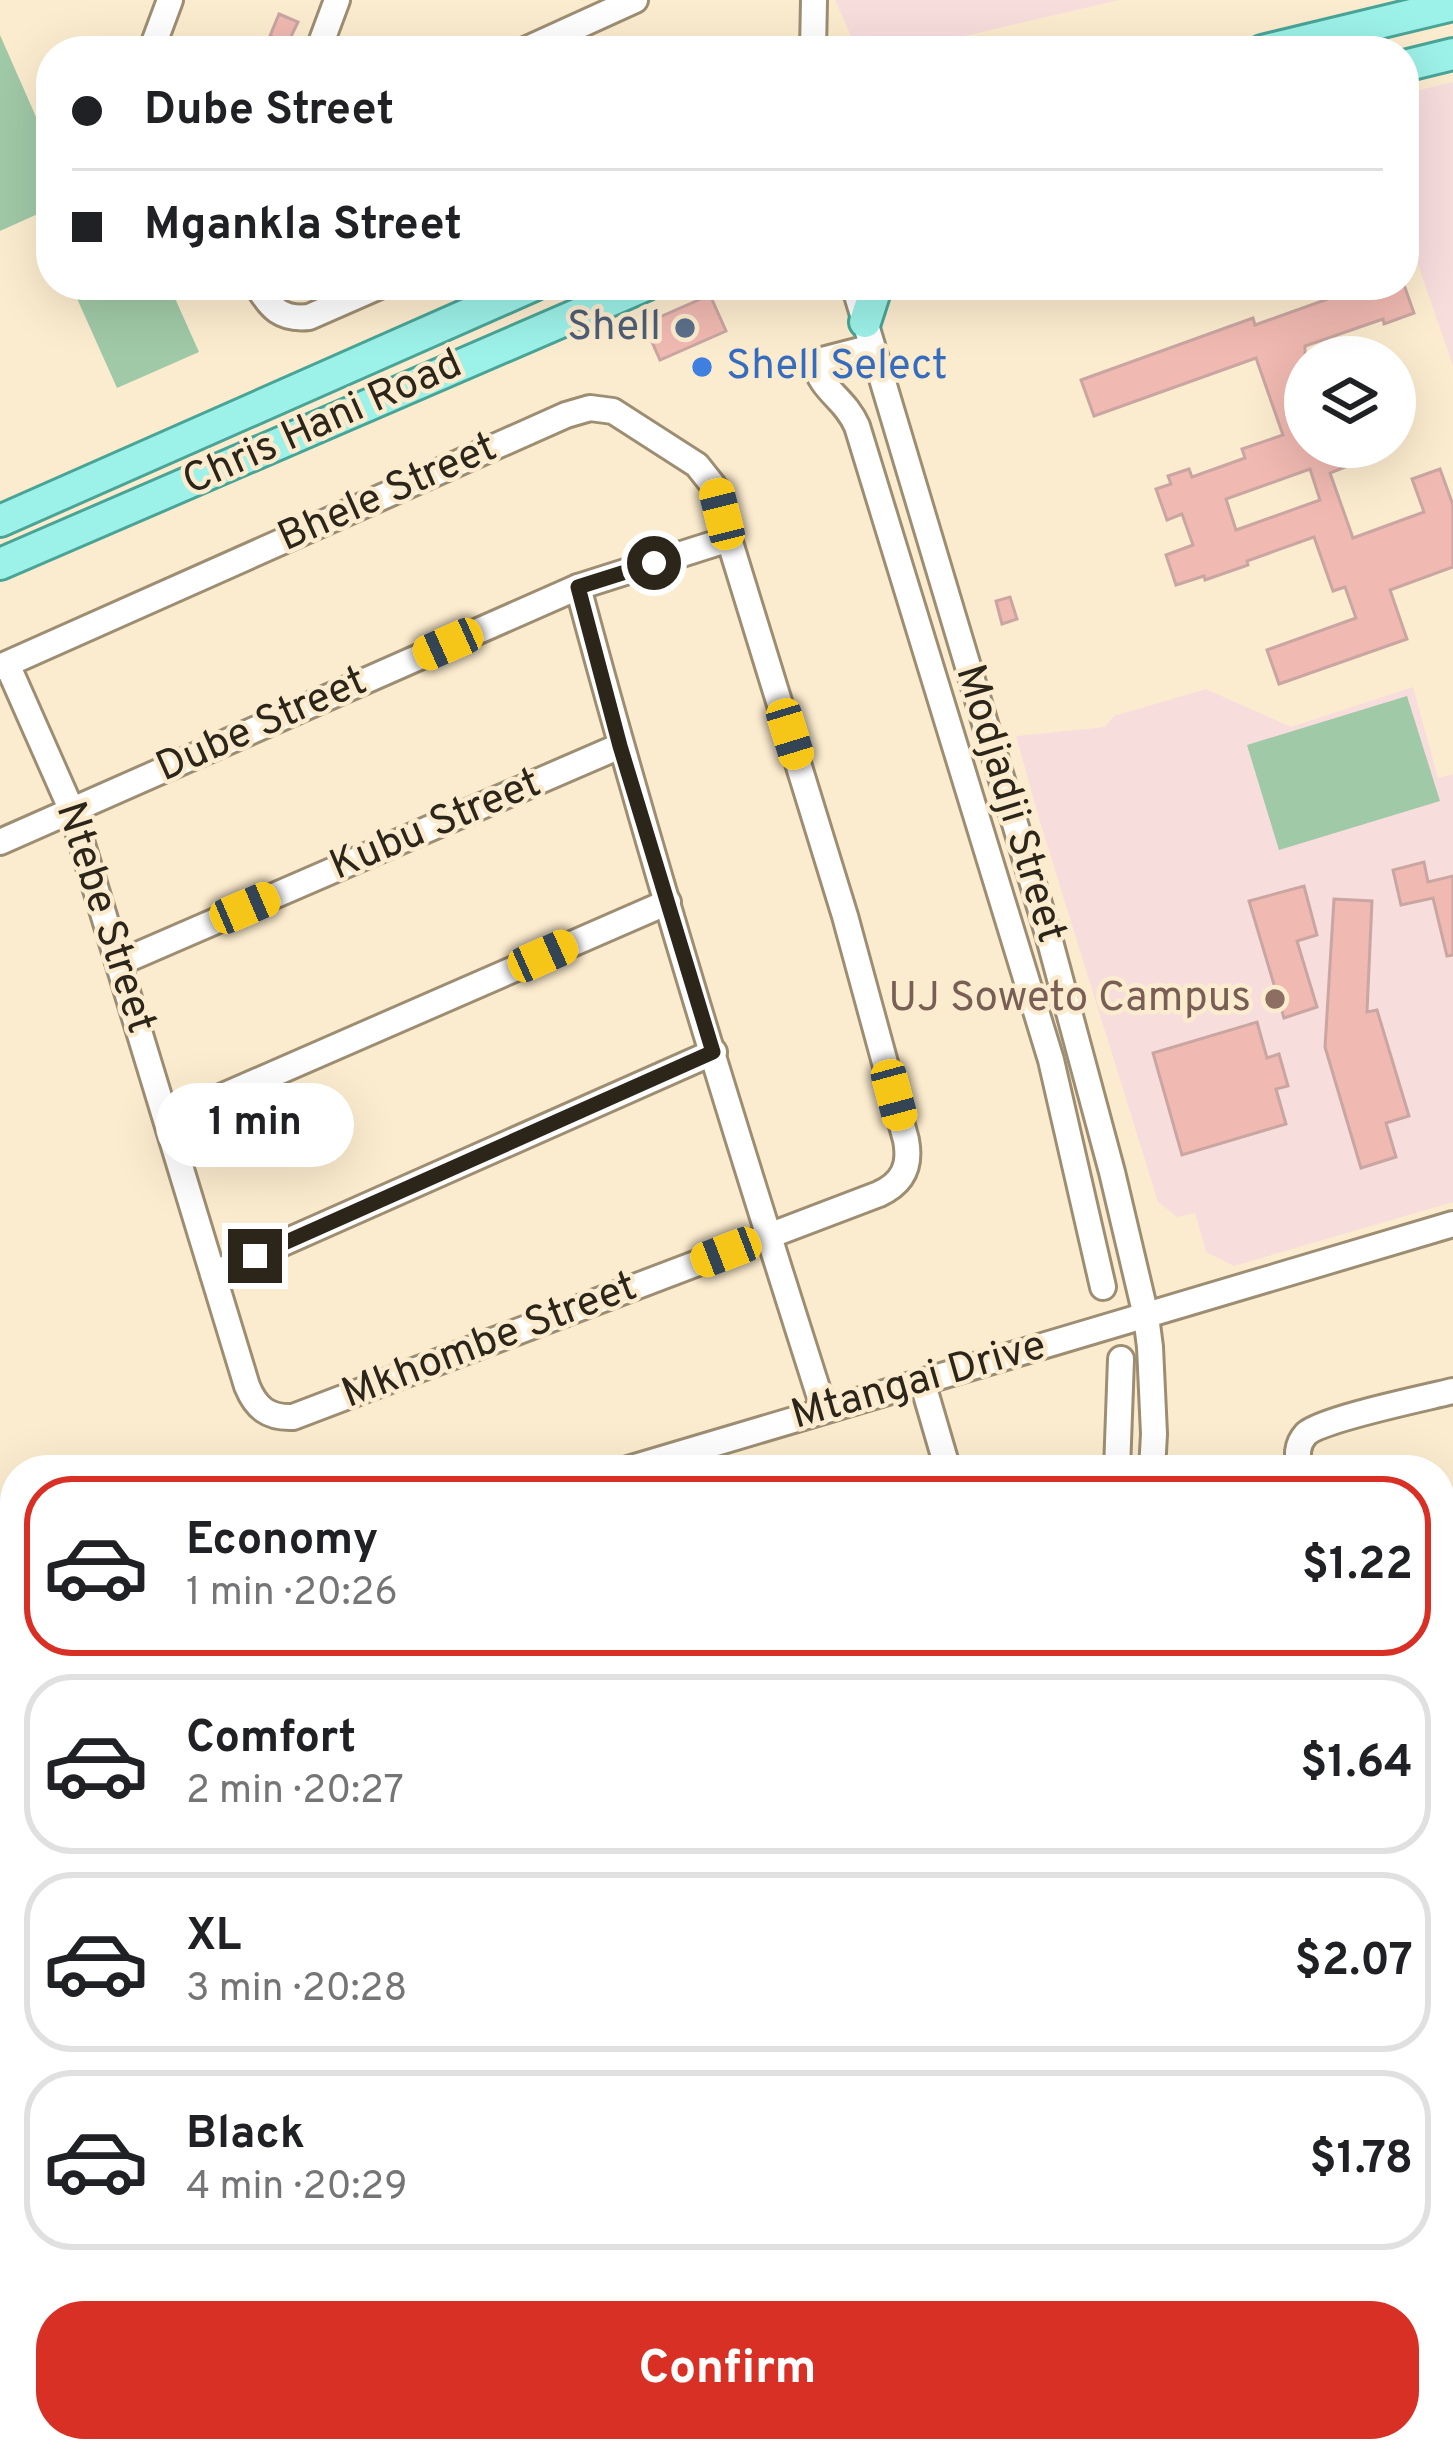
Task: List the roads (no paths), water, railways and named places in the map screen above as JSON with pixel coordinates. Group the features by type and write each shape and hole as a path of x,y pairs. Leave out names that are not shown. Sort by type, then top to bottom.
{"main road":[{"path":"1324,36 1453,5"},
{"path":"1419,62 1453,54"},
{"name":"Chris Hani Road","path":"0,520 500,300"},
{"name":"Chris Hani Road","path":"0,564 611,300"},
{"path":"869,334 875,300"}],"street":[{"path":"157,36 170,0"},
{"path":"324,36 337,0"},
{"path":"556,36 635,0"},
{"path":"813,36 814,0"},
{"path":"267,300 284,316 298,318 347,300"},
{"name":"Modjadji Street","path":"859,300 1081,1051 1146,1316 1153,1455"},
{"path":"869,334 814,362 819,379 842,400 857,426 1051,1060 1103,1287"},
{"name":"Bhele Street","path":"3,665 590,408 613,411 707,474 716,489 729,539"},
{"name":"Dube Street","path":"0,842 578,587 729,539"},
{"name":"Mkhombe Street","path":"248,1386 260,1409 293,1417 879,1194 895,1187 903,1175 909,1155 906,1140 845,916 729,539"},
{"path":"578,587 620,746 824,1410"},
{"name":"Ntebe Street","path":"3,665 72,811 248,1386"},
{"name":"Kubu Street","path":"119,962 620,746"},
{"path":"168,1120 668,902"},
{"path":"1051,1060 1081,1051"},
{"path":"213,1274 713,1052"},
{"name":"Mtangai Drive","path":"675,1455 1453,1223"},
{"path":"1118,1455 1121,1359"},
{"path":"922,1381 944,1455"},
{"path":"1297,1455 1299,1444 1317,1426 1453,1391"}],"place":[{"name":"Shell","path":"685,328"},
{"name":"Shell Select","path":"702,367"},
{"name":"UJ Soweto Campus","path":"1275,999"}]}
